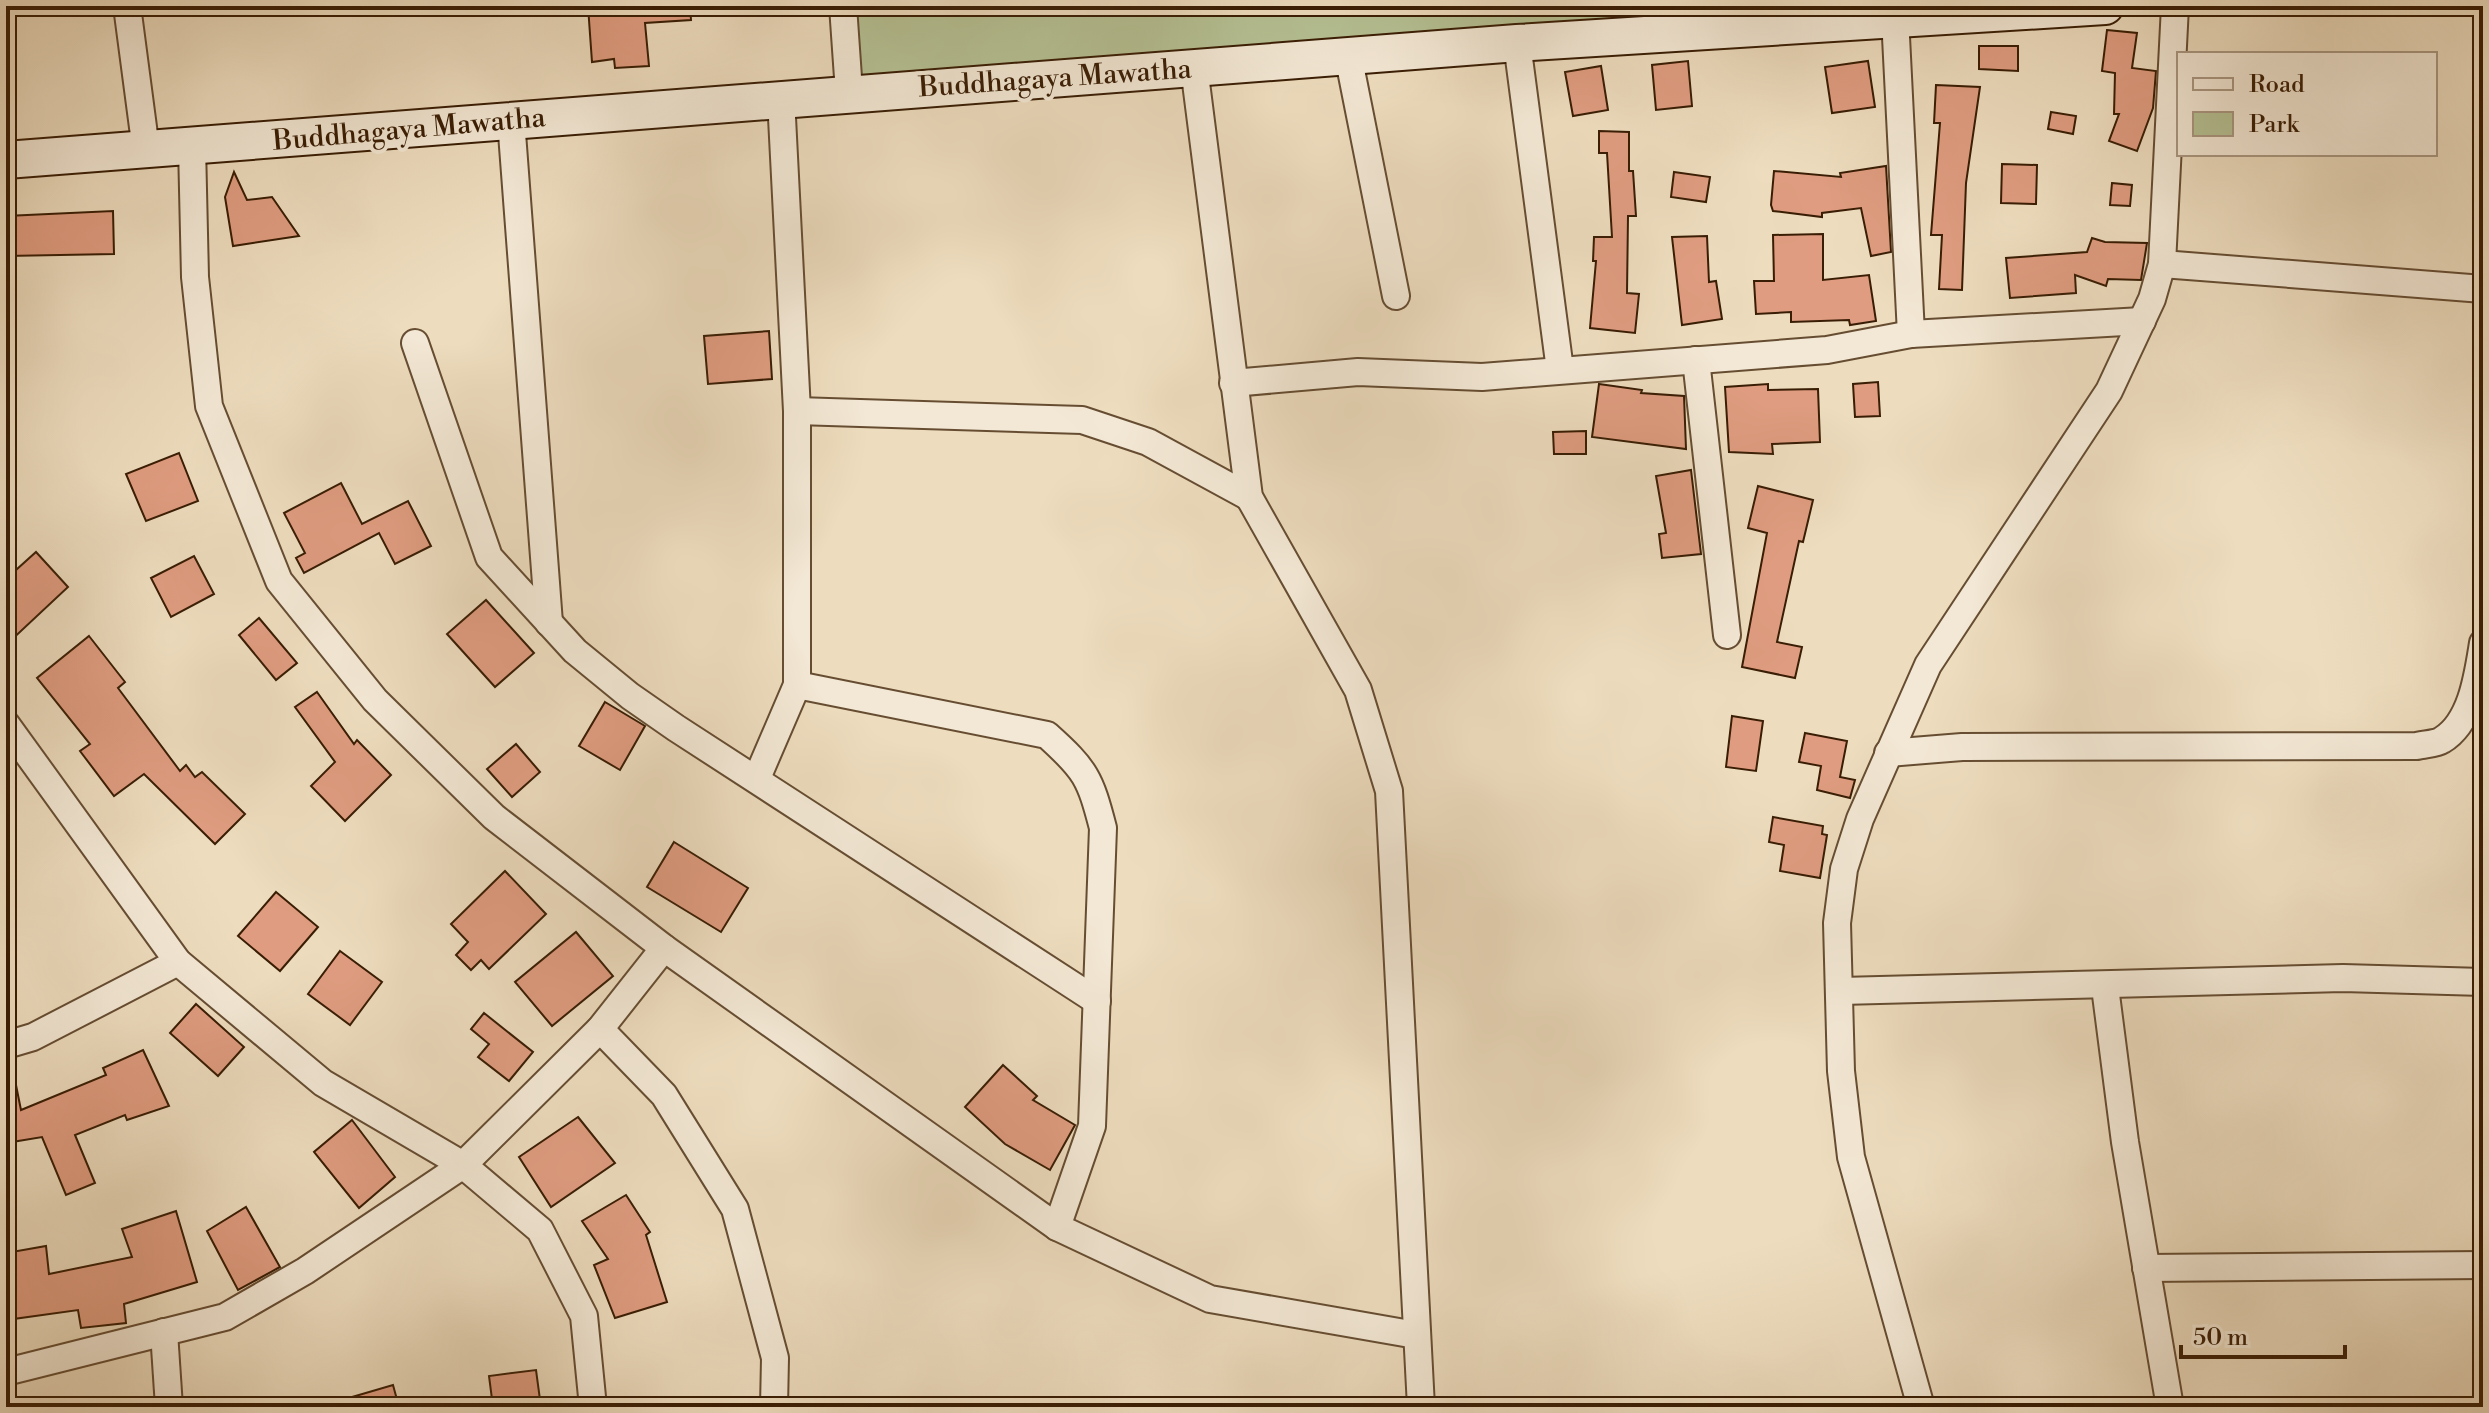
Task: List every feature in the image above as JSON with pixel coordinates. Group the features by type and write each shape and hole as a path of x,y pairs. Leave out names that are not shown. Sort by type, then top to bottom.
{"main road":[{"name":"Buddhagaya Mawatha","path":"6,160 1348,55 1895,17 2105,6"}],"street":[{"path":"127,6 146,150"},
{"path":"843,6 849,92"},
{"path":"1921,1407 1851,1157 1841,1071 1837,923 1844,869 1888,753 1928,665 2109,391 2142,321 2162,264 2175,6"},
{"path":"1895,17 1911,334"},
{"path":"1517,43 1560,370"},
{"path":"1348,55 1396,296"},
{"path":"1194,67 1249,497 1358,690 1389,791 1421,1407"},
{"path":"757,778 797,685 797,411 781,98"},
{"path":"511,120 549,623"},
{"path":"192,146 195,277 209,406 279,581 375,700 494,817 664,948 1057,1227 1210,1299 1416,1335"},
{"path":"2162,264 2483,289"},
{"path":"1233,383 1358,372 1425,372 1482,377 1827,350 1911,334 2142,321"},
{"path":"415,343 489,557 549,623 630,696 1097,1001"},
{"path":"1696,360 1727,635"},
{"path":"797,411 1082,420 1148,442 1249,497"},
{"path":"1888,753 1962,747 2417,746 2442,740 2462,717 2476,684 2483,643"},
{"path":"797,685 1047,735 1072,757 1091,782 1103,828 1092,1126 1057,1227"},
{"path":"6,724 178,962 323,1083 463,1165 540,1230 584,1316 593,1407"},
{"path":"6,1372 225,1317 305,1271 463,1165 600,1029 664,948"},
{"path":"6,1045 33,1037 178,962"},
{"path":"1841,991 2105,987 2343,978 2483,982"},
{"path":"2105,987 2146,1268 2170,1407"},
{"path":"600,1029 664,1095 735,1209 775,1358 774,1407"},
{"path":"2146,1268 2483,1265"},
{"path":"164,1332 169,1407"}],"green space":[{"path":"843,6 2105,6 849,92"}],"building":[{"path":"588,6 690,6 691,20 645,23 649,66 615,68 614,59 592,62"},
{"path":"2107,30 2137,33 2132,68 2156,71 2153,108 2137,151 2109,141 2119,114 2114,114 2115,73 2102,71"},
{"path":"1979,46 2018,46 2018,71 1979,69"},
{"path":"1688,61 1692,106 1656,110 1652,65"},
{"path":"1868,61 1875,107 1832,113 1825,67"},
{"path":"1601,66 1608,110 1573,116 1565,72"},
{"path":"1936,85 1980,87 1966,183 1962,290 1939,289 1942,235 1931,235 1940,123 1934,123"},
{"path":"2051,112 2076,116 2073,134 2048,129"},
{"path":"1599,131 1629,132 1629,171 1633,171 1636,216 1628,216 1627,293 1639,294 1635,333 1590,328 1596,261 1593,261 1594,237 1612,237 1607,153 1599,153"},
{"path":"2002,164 2037,165 2036,204 2001,203"},
{"path":"1886,166 1891,252 1871,256 1861,208 1822,213 1822,217 1773,211 1774,171 1841,177 1840,173"},
{"path":"234,172 247,200 272,197 299,236 233,246 225,197"},
{"path":"1674,172 1710,177 1706,202 1671,197"},
{"path":"2112,183 2132,185 2130,206 2110,205"},
{"path":"113,211 114,254 6,256 6,216"},
{"path":"1823,234 1823,280 1869,275 1876,321 1850,325 1849,320 1791,322 1791,312 1756,314 1754,281 1774,281 1773,235"},
{"path":"1707,236 1709,282 1716,281 1722,319 1682,325 1672,237"},
{"path":"2092,238 2105,242 2147,243 2141,280 2108,279 2106,286 2075,275 2076,293 2010,298 2006,258 2087,252"},
{"path":"769,331 772,379 708,384 704,336"},
{"path":"1878,382 1880,416 1855,417 1853,384"},
{"path":"1599,384 1642,390 1641,393 1684,396 1686,449 1592,437"},
{"path":"1768,384 1768,390 1818,389 1820,442 1772,444 1773,454 1729,452 1725,387"},
{"path":"1586,431 1586,454 1554,454 1553,432"},
{"path":"179,453 198,501 146,521 126,474"},
{"path":"1691,470 1701,554 1662,558 1659,534 1666,533 1656,476"},
{"path":"341,483 362,524 408,501 431,546 395,564 379,533 304,573 296,558 305,553 284,513"},
{"path":"1758,486 1813,500 1803,542 1799,541 1777,642 1802,647 1795,678 1742,667 1767,533 1748,528"},
{"path":"36,552 68,587 6,645 6,579"},
{"path":"194,556 214,594 171,617 151,578"},
{"path":"486,600 534,653 495,687 447,634"},
{"path":"259,618 297,663 276,680 239,635"},
{"path":"89,636 125,682 118,688 180,771 186,765 195,777 202,772 245,814 215,844 144,774 114,796 80,751 90,744 37,678"},
{"path":"317,692 354,744 357,740 391,775 345,821 311,786 335,762 295,707"},
{"path":"605,702 645,726 620,770 579,746"},
{"path":"1732,716 1763,721 1756,771 1726,767"},
{"path":"1805,733 1847,741 1840,777 1855,780 1850,798 1817,790 1821,766 1799,762"},
{"path":"516,744 540,772 512,797 487,769"},
{"path":"1773,817 1823,826 1822,834 1827,835 1820,878 1780,871 1784,845 1769,842"},
{"path":"674,842 748,888 721,932 647,887"},
{"path":"505,871 546,914 489,969 481,960 471,970 456,955 468,942 451,924"},
{"path":"276,892 318,927 280,971 238,936"},
{"path":"576,932 613,976 552,1026 515,982"},
{"path":"340,951 382,982 350,1025 308,994"},
{"path":"196,1004 244,1047 218,1076 170,1033"},
{"path":"484,1013 533,1052 509,1081 478,1057 489,1044 471,1029"},
{"path":"143,1050 169,1106 127,1120 125,1115 75,1135 95,1183 66,1195 42,1137 6,1143 6,1081 15,1080 21,1110 106,1075 103,1068"},
{"path":"1003,1065 1037,1096 1033,1100 1075,1125 1050,1170 1005,1144 965,1107"},
{"path":"578,1117 615,1163 551,1207 519,1157"},
{"path":"352,1120 395,1177 359,1208 314,1152"},
{"path":"626,1195 650,1232 646,1235 667,1302 615,1318 594,1265 608,1259 582,1221"},
{"path":"246,1207 280,1267 238,1290 207,1231"},
{"path":"176,1211 197,1282 124,1304 126,1323 81,1328 78,1310 6,1320 6,1253 46,1246 49,1274 132,1257 122,1229"},
{"path":"536,1370 541,1407 493,1407 489,1376"},
{"path":"393,1385 399,1407 336,1407 335,1402"}]}
